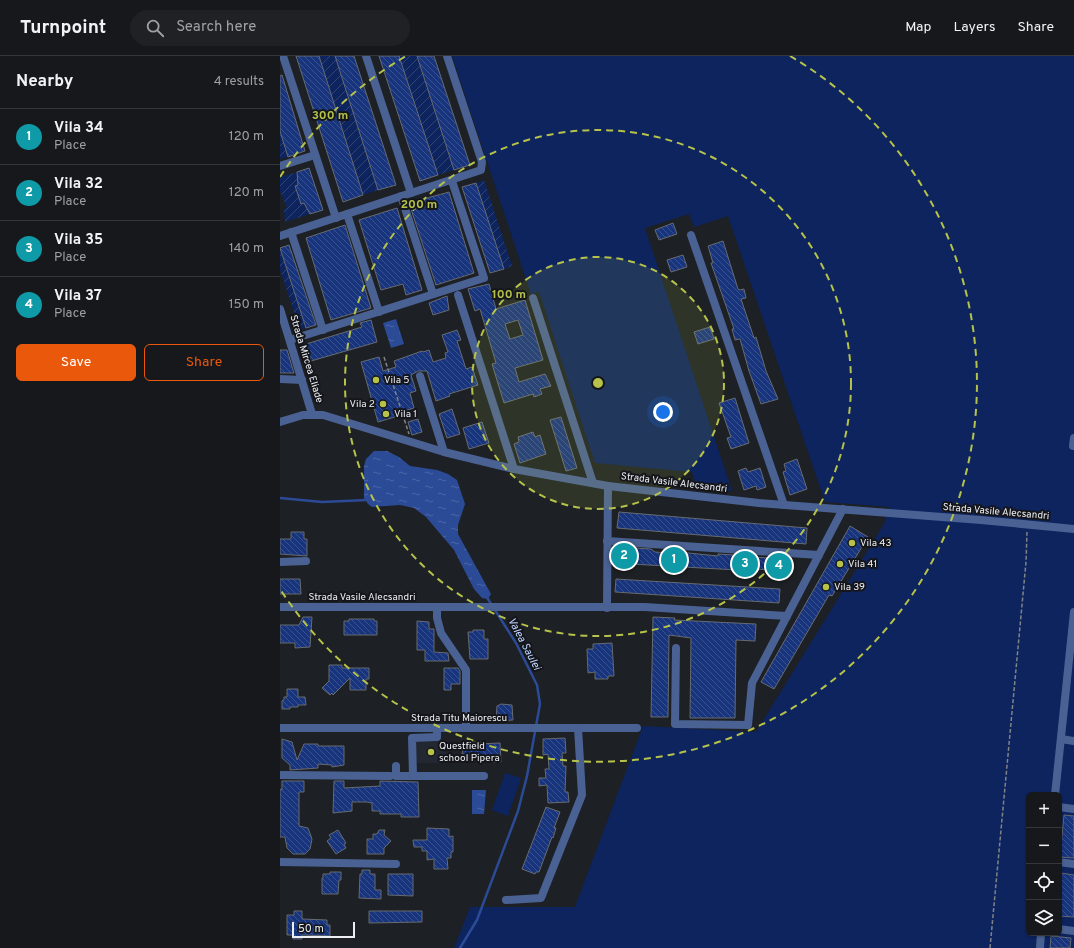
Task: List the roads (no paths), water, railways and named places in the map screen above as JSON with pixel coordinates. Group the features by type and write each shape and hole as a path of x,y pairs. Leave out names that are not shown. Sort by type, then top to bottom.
{"street":[{"path":"283,56 336,218"},
{"path":"366,56 411,194"},
{"path":"280,236 401,196 452,181 477,172 483,167 447,56"},
{"path":"280,166 315,155"},
{"path":"290,340 484,278 452,181"},
{"path":"401,196 432,294"},
{"path":"348,214 379,312"},
{"path":"291,232 323,330"},
{"path":"691,235 784,505"},
{"path":"458,296 514,469"},
{"path":"533,298 593,483"},
{"name":"Strada Mircea Eliade","path":"280,309 312,414"},
{"path":"420,376 444,452"},
{"path":"280,379 302,380"},
{"name":"Strada Vasile Alecsandri","path":"280,422 312,414 332,416 444,452 514,469 608,486 685,496 1074,529"},
{"path":"1074,438 1074,446"},
{"path":"606,608 608,486"},
{"path":"676,648 675,724 748,725 752,682 842,509"},
{"path":"608,541 819,555"},
{"path":"280,562 306,561"},
{"name":"Strada Vasile Alecsandri","path":"280,607 693,609 787,616"},
{"path":"437,607 437,618 441,633 466,670 466,728"},
{"path":"1055,792 1061,739 1071,672 1074,612"},
{"name":"Strada Titu Maiorescu","path":"280,728 637,728"},
{"path":"413,776 412,738 437,737 437,728"},
{"path":"506,900 541,898 582,795 578,728"},
{"path":"1061,739 1074,741"},
{"path":"396,766 396,776 484,776"},
{"path":"280,775 390,776"},
{"path":"1062,808 1074,809"},
{"path":"280,862 396,864"},
{"path":"1062,862 1074,864"},
{"path":"1062,930 1074,931"},
{"path":"1040,948 1041,936"}],"water":[{"path":"396,319 404,344 391,348 383,323"},
{"path":"374,451 387,451 399,457 410,466 437,470 448,474 457,480 465,504 458,525 458,534 491,594 488,599 482,598 474,589 454,550 426,517 414,508 400,505 372,507 368,504 364,498 364,466 366,459"},
{"path":"472,790 486,790 484,814 472,814"}],"waterway":[{"name":"Valea Saulei","path":"280,498 322,502 367,500"},
{"name":"Valea Saulei","path":"460,948 477,920 518,811 527,776 540,704 537,685 516,643 486,596"}],"place":[{"name":"Vila 5","path":"376,380"},
{"name":"Vila 2","path":"383,404"},
{"name":"Vila 1","path":"386,414"},
{"name":"Vila 43","path":"852,543"},
{"name":"Vila 32","path":"624,556"},
{"name":"Vila 34","path":"674,560"},
{"name":"Vila 35","path":"745,564"},
{"name":"Vila 41","path":"840,564"},
{"name":"Vila 37","path":"779,566"},
{"name":"Vila 39","path":"826,587"},
{"name":"Questfield school Pipera","path":"431,752"}]}
